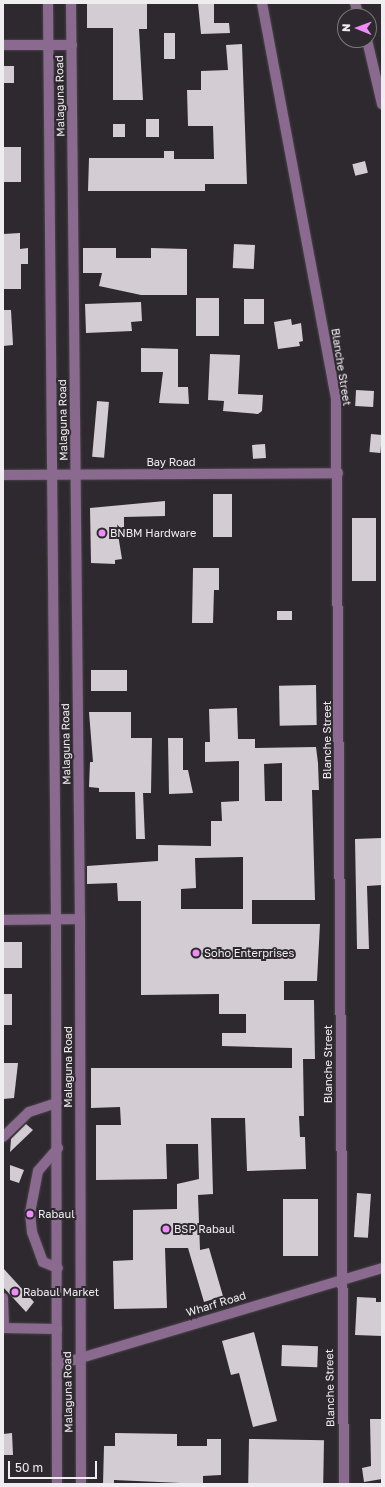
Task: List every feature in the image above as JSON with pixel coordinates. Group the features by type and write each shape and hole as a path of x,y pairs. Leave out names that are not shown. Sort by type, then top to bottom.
{"street":[{"name":"Malaguna Road","path":"48,3 58,1148 57,1484"},
{"name":"Malaguna Road","path":"71,3 80,919 81,1484"},
{"name":"Blanche Street","path":"262,3 336,399 338,473 341,1279 344,1484"},
{"path":"3,44 72,45"},
{"path":"368,48 382,104"},
{"name":"Bay Road","path":"3,475 338,473"},
{"path":"3,920 80,919"},
{"path":"3,1137 29,1112 57,1103"},
{"path":"58,1148 38,1171 30,1213 32,1232 43,1262 58,1268"},
{"name":"Wharf Road","path":"57,1366 341,1279 382,1268"},
{"path":"3,1298 3,1328 57,1329"}],"building":[{"path":"87,3 147,3 147,29 139,29 143,100 113,100 113,28 87,28"},
{"path":"198,3 214,3 214,23 229,23 230,33 201,34"},
{"path":"164,33 175,33 175,59 164,59"},
{"path":"242,44 247,184 205,184 205,191 88,191 89,158 164,158 164,151 174,151 174,159 214,159 213,126 188,126 187,90 201,90 201,71 228,70 226,45"},
{"path":"3,66 14,66 14,83 3,83"},
{"path":"146,119 159,119 159,137 146,137"},
{"path":"113,124 125,124 125,137 113,137"},
{"path":"3,147 21,147 21,182 3,182"},
{"path":"365,161 368,173 355,176 352,164"},
{"path":"20,233 20,249 28,248 28,264 21,264 21,289 3,289 3,234"},
{"path":"234,244 255,245 254,269 233,268"},
{"path":"83,248 116,248 116,258 151,258 151,248 187,249 187,295 141,295 99,286 102,273 83,273"},
{"path":"196,298 219,298 219,336 196,336"},
{"path":"244,299 264,299 264,324 244,324"},
{"path":"141,302 142,321 131,322 132,331 86,333 85,304"},
{"path":"3,310 11,310 13,345 3,346"},
{"path":"291,319 292,325 301,323 303,341 299,342 300,346 278,349 274,322"},
{"path":"141,348 178,349 178,387 188,387 189,404 159,403 163,372 141,372"},
{"path":"210,354 240,355 238,394 263,395 262,411 258,414 223,411 224,401 208,400"},
{"path":"356,390 374,391 373,407 355,406"},
{"path":"97,401 109,402 104,458 92,457"},
{"path":"371,434 382,435 380,453 369,452"},
{"path":"265,444 266,458 253,459 252,445"},
{"path":"213,494 232,494 232,537 213,537"},
{"name":"BNBM Hardware","path":"165,501 165,516 124,517 124,528 117,528 122,559 115,560 115,564 91,563 90,508"},
{"path":"352,518 376,518 376,581 352,581"},
{"path":"193,568 219,568 219,590 214,590 213,623 192,623"},
{"path":"277,611 292,611 292,620 277,620"},
{"path":"91,670 127,670 127,691 91,691"},
{"path":"316,685 317,725 280,726 279,686"},
{"path":"237,708 238,739 255,739 255,748 316,747 319,790 312,790 315,900 252,900 252,924 320,924 317,981 284,981 284,1000 314,1000 315,1059 303,1059 304,1116 299,1116 300,1137 305,1137 306,1169 247,1171 245,1118 211,1118 213,1194 198,1195 200,1250 209,1248 223,1296 204,1302 188,1248 165,1248 167,1308 114,1309 113,1261 133,1260 133,1210 177,1209 177,1184 199,1179 198,1144 166,1144 167,1179 96,1180 96,1125 121,1125 120,1107 91,1108 91,1068 292,1068 292,1048 222,1046 222,1033 246,1033 246,1014 219,1014 219,994 141,995 141,901 118,901 117,883 87,884 87,866 158,861 158,845 211,846 211,821 222,821 221,802 239,801 239,761 205,762 205,742 210,742 209,709","holes":["282,763 282,801 265,801 264,764","243,857 243,909 181,909 181,889 196,888 195,858"]},
{"path":"89,712 131,712 131,738 152,738 151,793 143,793 145,839 136,839 135,792 99,792 99,788 89,787 90,762 93,762"},
{"path":"168,738 183,738 183,770 188,770 193,793 169,794"},
{"path":"382,838 382,885 367,886 369,949 357,949 355,839"},
{"path":"3,942 22,942 22,968 3,968"},
{"path":"3,994 12,994 12,1025 3,1025"},
{"path":"3,1063 18,1063 14,1098 3,1099"},
{"path":"26,1124 33,1130 10,1152 11,1139"},
{"path":"10,1165 24,1170 19,1183 10,1180"},
{"path":"357,1193 371,1194 368,1238 354,1237"},
{"path":"283,1199 318,1199 318,1256 283,1256"},
{"name":"Rabaul Market","path":"3,1268 34,1302 26,1312 3,1287"},
{"path":"357,1297 376,1298 376,1302 382,1302 382,1336 355,1335"},
{"path":"254,1332 277,1421 253,1427 239,1373 231,1375 222,1341"},
{"path":"282,1345 318,1346 317,1367 281,1366"},
{"path":"370,1419 382,1419 382,1479 364,1482 362,1468 371,1466"},
{"path":"12,1433 13,1455 3,1455 3,1434"},
{"path":"115,1433 177,1434 177,1446 207,1446 207,1439 221,1439 221,1475 203,1476 203,1484 114,1480 114,1484 103,1484 104,1446 115,1446"},
{"path":"249,1439 324,1440 323,1484 248,1484"}],"place":[{"name":"BNBM Hardware","path":"102,533"},
{"name":"Soho Enterprises","path":"196,953"},
{"name":"Rabaul","path":"30,1214"},
{"name":"BSP Rabaul","path":"166,1229"},
{"name":"Rabaul Market","path":"15,1292"}]}
